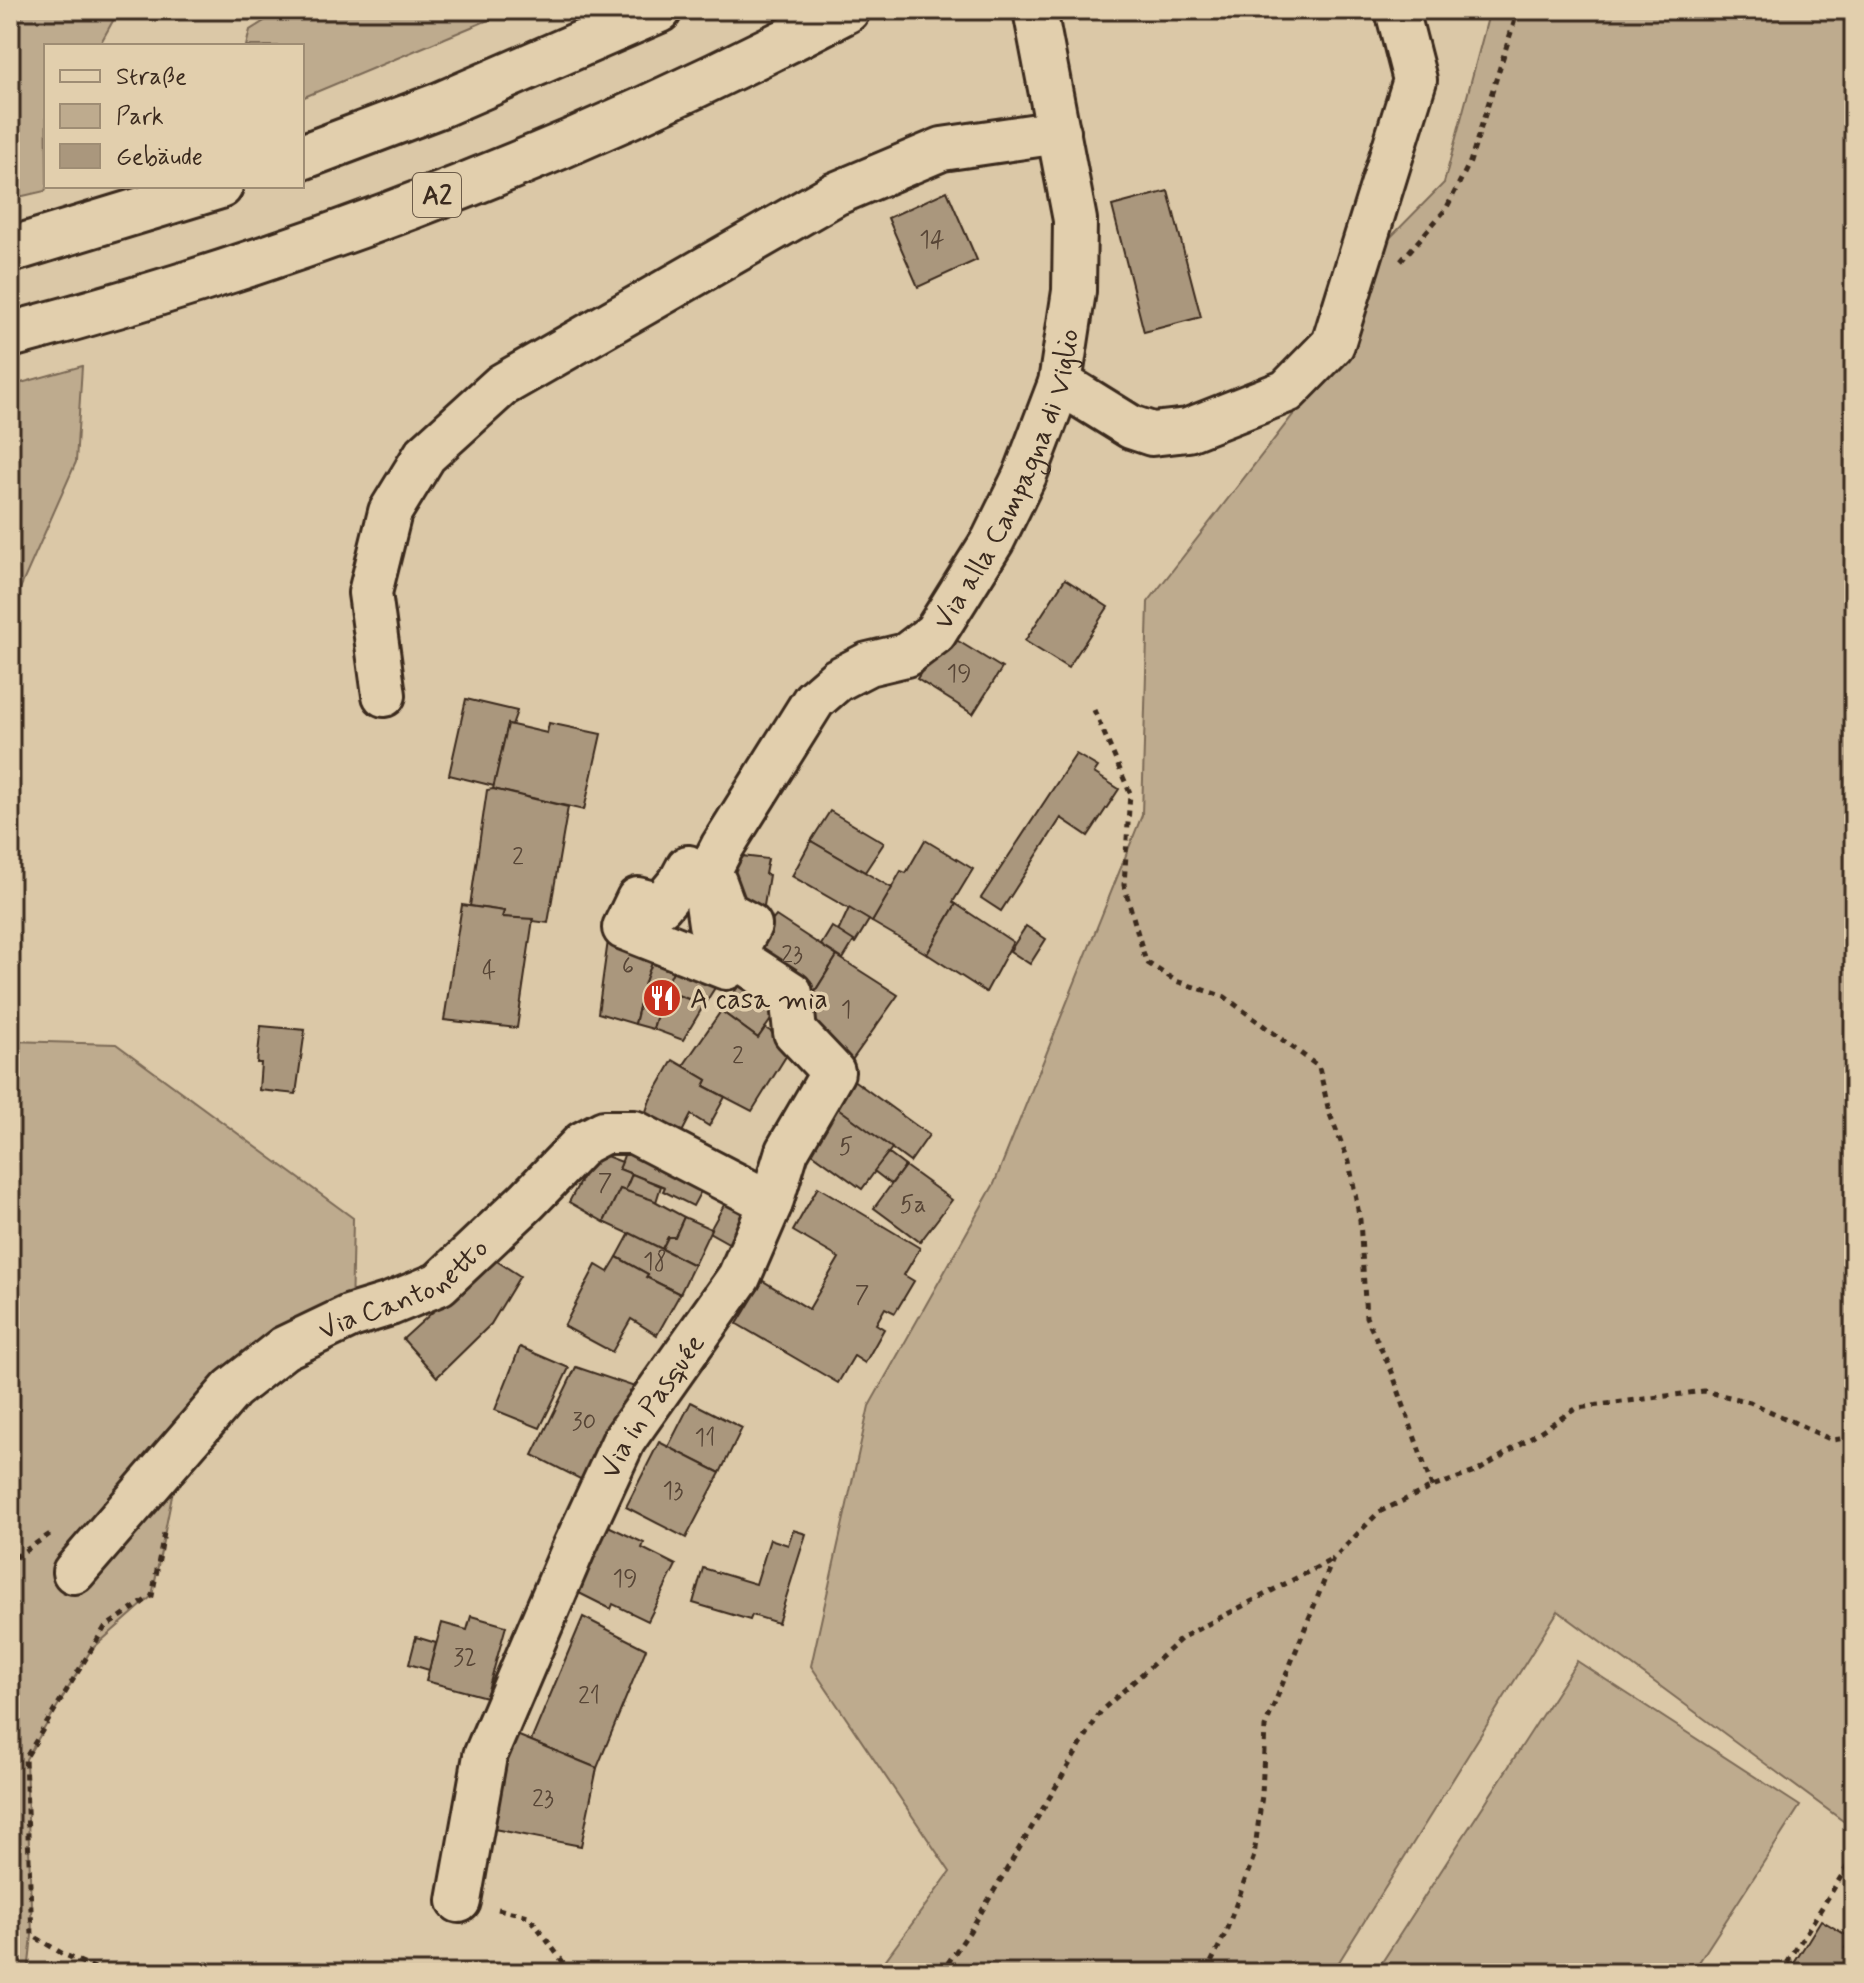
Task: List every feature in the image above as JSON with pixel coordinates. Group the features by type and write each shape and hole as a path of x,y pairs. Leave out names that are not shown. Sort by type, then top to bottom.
{"highway":[{"path":"304,156 440,105 659,10"},
{"name":"A2","path":"10,335 180,286 385,215 657,102 847,10"},
{"path":"10,250 213,188"}],"street":[{"path":"1060,383 1131,427 1152,434 1188,430 1287,391 1333,344 1415,80 1397,10"},
{"name":"Via alla Campagna di Viglio","path":"714,862 814,700 837,680 868,664 906,655 935,633 993,540 1025,475 1060,383 1074,291 1075,220 1037,17"},
{"path":"384,695 370,593 390,512 425,455 502,385 835,194 942,149 1059,132"},
{"path":"714,862 704,882 710,924 739,957 726,968 624,928 638,899 661,905 688,867 714,862"},
{"name":"Via in Pasquée","path":"459,1901 485,1756 573,1550 624,1440 739,1277 771,1203 787,1151 833,1072 795,1032 791,993 739,957"},
{"name":"Via Cantonetto","path":"74,1572 232,1389 284,1348 351,1316 439,1284 583,1143 604,1132 634,1132 771,1203"}],"path":[{"path":"10,23 14,10"},
{"path":"1397,266 1446,209 1470,162 1518,10"},
{"path":"1094,710 1130,793 1124,885 1146,962 1176,981 1225,997 1319,1067 1329,1112 1349,1162 1355,1191 1360,1220 1366,1317 1392,1372 1432,1487"},
{"path":"941,1973 970,1931 1101,1711 1183,1637 1333,1559 1379,1512 1432,1487 1478,1471 1577,1408 1704,1391 1750,1402 1832,1440 1854,1437"},
{"path":"106,1973 63,1954 32,1935 25,1759 105,1627 152,1596 167,1521"},
{"path":"10,1569 17,1556 55,1530"},
{"path":"1206,1973 1225,1934 1254,1856 1262,1795 1265,1727 1333,1559"},
{"path":"1781,1973 1854,1856"},
{"path":"459,1901 529,1916 571,1973"}],"green space":[{"path":"24,10 119,10 100,44 44,44 46,188 45,191 10,199 10,44"},
{"path":"282,10 512,10 304,97 304,44 246,44 250,30"},
{"path":"1490,10 1854,10 1854,1829 1558,1611 1332,1973 876,1973 950,1872 811,1666 869,1406 994,1184 1142,815 1148,602 1357,332 1371,257 1444,183"},
{"path":"82,366 76,462 19,591 10,594 10,386"},
{"path":"10,1041 116,1044 353,1218 351,1316 182,1446 152,1596 91,1650 26,1759 32,1935 28,1973 10,1973"},
{"path":"1577,1661 1800,1806 1692,1973 1375,1973"}],"building":[{"path":"947,191 977,260 918,287 888,218"},
{"path":"1168,191 1201,317 1144,332 1112,206"},
{"path":"1065,579 1108,607 1068,668 1025,641"},
{"path":"945,633 1002,668 973,714 917,679"},
{"path":"466,699 517,711 512,725 508,724 494,786 449,775"},
{"path":"549,723 601,734 584,810 493,789 508,724 547,733"},
{"path":"1076,754 1098,767 1094,773 1119,789 1088,836 1061,818 1001,911 981,898"},
{"path":"487,790 568,807 548,923 502,917 504,911 470,906"},
{"path":"830,811 884,843 865,872 811,841"},
{"path":"925,840 973,869 927,954 872,922 901,871 906,873"},
{"path":"811,841 892,888 872,922 792,876"},
{"path":"742,854 768,859 765,874 769,875 763,912 731,908 736,876 726,875"},
{"path":"956,904 1013,942 986,992 927,954"},
{"path":"462,905 504,911 502,917 533,919 517,1028 444,1020"},
{"path":"849,908 869,920 855,943 838,932"},
{"path":"776,916 837,956 815,991 746,953"},
{"path":"610,926 658,947 645,982 635,1024 598,1013"},
{"path":"1026,926 1046,939 1030,964 1010,951"},
{"path":"832,927 854,941 843,959 821,945"},
{"path":"658,947 679,959 664,990 653,1029 635,1024 645,982"},
{"path":"837,956 898,995 852,1060 796,1022"},
{"path":"679,959 723,975 704,1005 664,990"},
{"path":"745,977 782,1004 758,1038 721,1011"},
{"path":"664,990 704,1005 683,1040 653,1029"},
{"path":"721,1011 758,1038 765,1028 793,1045 752,1111 704,1086 707,1080 683,1066"},
{"path":"261,1026 305,1030 296,1094 259,1090 261,1063 257,1063"},
{"path":"673,1060 707,1080 704,1086 725,1097 709,1126 691,1115 677,1142 642,1123 650,1100"},
{"path":"852,1079 929,1135 910,1162 833,1105"},
{"path":"831,1103 892,1148 862,1189 801,1145"},
{"path":"630,1139 708,1178 693,1206 663,1191 665,1187 619,1169"},
{"path":"596,1152 622,1162 619,1169 632,1174 625,1191 620,1189 604,1222 569,1202"},
{"path":"888,1153 905,1166 891,1184 874,1171"},
{"path":"905,1166 952,1200 920,1242 874,1208"},
{"path":"632,1174 661,1186 656,1202 625,1191"},
{"path":"818,1187 920,1248 904,1275 914,1281 895,1313 885,1308 876,1324 884,1329 865,1363 854,1356 838,1383 737,1324 763,1281 809,1309 839,1258 793,1231"},
{"path":"620,1189 653,1200 684,1217 675,1237 668,1237 662,1249 604,1222"},
{"path":"730,1194 757,1207 732,1245 709,1232"},
{"path":"684,1217 711,1229 694,1265 662,1249 668,1237 675,1237"},
{"path":"630,1233 694,1265 680,1294 646,1277 648,1274 617,1257"},
{"path":"617,1257 648,1274 646,1277 680,1294 657,1335 631,1319 612,1352 564,1326 596,1265 608,1272"},
{"path":"492,1258 520,1276 491,1324 437,1377 403,1339"},
{"path":"520,1347 569,1368 540,1428 495,1410"},
{"path":"576,1367 635,1387 586,1482 533,1455"},
{"path":"691,1402 742,1428 720,1473 668,1447"},
{"path":"659,1442 720,1473 686,1538 626,1507"},
{"path":"606,1525 644,1543 642,1548 676,1565 648,1621 613,1604 611,1609 573,1590"},
{"path":"793,1530 806,1534 778,1623 752,1615 750,1620 693,1603 703,1568 756,1584 770,1539 788,1545"},
{"path":"471,1616 506,1626 486,1697 426,1681 442,1623 467,1630"},
{"path":"583,1617 646,1649 597,1768 531,1741"},
{"path":"416,1637 436,1643 429,1670 409,1664"},
{"path":"507,1731 597,1768 581,1846 489,1828"},
{"path":"1821,1920 1851,1938 1845,1948 1854,1954 1854,1973 1788,1973"}],"place":[{"name":"A casa mia","path":"662,998"}]}
